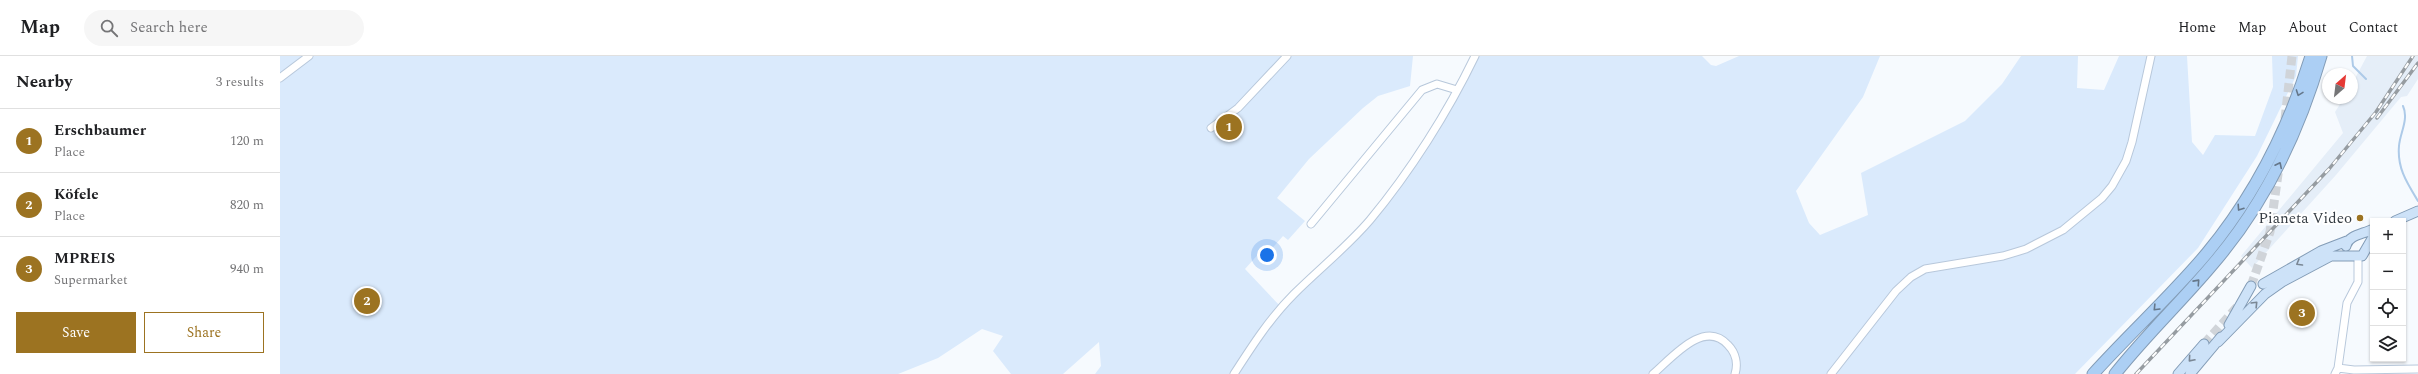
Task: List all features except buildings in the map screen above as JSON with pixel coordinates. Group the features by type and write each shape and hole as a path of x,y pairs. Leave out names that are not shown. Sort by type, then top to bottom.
{"highway":[{"path":"2093,374 2199,262 2235,216 2254,186 2283,131 2311,56"},
{"path":"2115,374 2213,264 2250,215 2288,147 2307,102 2321,56"}],"main road":[{"path":"2402,218 2416,212"},
{"path":"2360,236 2370,231"},
{"path":"2190,374 2256,302 2276,286 2331,256 2355,256 2367,251 2370,241 2360,236 2353,236 2347,241 2321,251 2262,284"},
{"path":"2347,241 2347,251 2355,256"},
{"path":"2218,342 2233,320 2251,286"},
{"path":"2178,374 2204,344"}],"street":[{"path":"280,78 309,56"},
{"path":"1211,128 1238,108 1287,56"},
{"path":"1234,374 1259,334 1281,307 1370,220 1411,165 1457,90 1475,56"},
{"path":"1831,374 1896,291 1911,277 1925,269 2003,256 2026,249 2057,234 2080,218 2102,198 2120,172 2132,142 2151,56"},
{"path":"1311,224 1422,90 1437,84 1457,90"},
{"path":"2355,256 2359,274 2358,282 2347,303 2337,371 2418,369"},
{"path":"1653,374 1687,345 1700,338 1711,336 1722,339 1733,351 1736,359 1735,374"}],"shaded area":[{"path":"280,56 1413,56 1410,86 1378,96 1363,108 1309,159 1277,198 1305,221 1288,240 1283,236 1267,254 1262,250 1245,269 1281,307 1358,233 1398,184 1475,56 1702,56 1711,65 1716,66 1739,56 1880,56 1863,97 1796,191 1809,223 1820,235 1868,215 1861,173 1965,121 2002,84 2021,56 2078,56 2077,88 2104,90 2119,56 2187,56 2192,142 2203,155 2215,135 2255,136 2273,87 2272,56 2298,56 2296,76 2257,156 2198,248 2075,374 1095,374 1101,366 1099,342 1063,374 1011,374 993,351 1003,336 982,329 938,358 898,374 280,374"},
{"path":"2367,56 2418,56 2418,79 2407,96 2401,97 2336,175 2252,268 2241,256 2343,133 2335,112 2340,104 2358,104 2358,73"}],"waterway":[{"path":"2352,56 2353,66 2366,79"},
{"path":"2403,106 2405,116 2399,146 2401,168 2418,201"}],"tunnel":[{"path":"2285,119 2292,56"},
{"path":"2251,286 2270,232 2279,167"},
{"path":"2204,344 2238,306"}],"railway":[{"path":"2136,374 2329,169 2376,112 2413,56"},
{"path":"2377,118 2418,63"}],"place":[{"name":"Erschbaumer","path":"1229,127"},
{"name":"Pianeta Video","path":"2360,218"},
{"name":"Köfele","path":"367,301"},
{"name":"MPREIS","path":"2302,313"}]}
